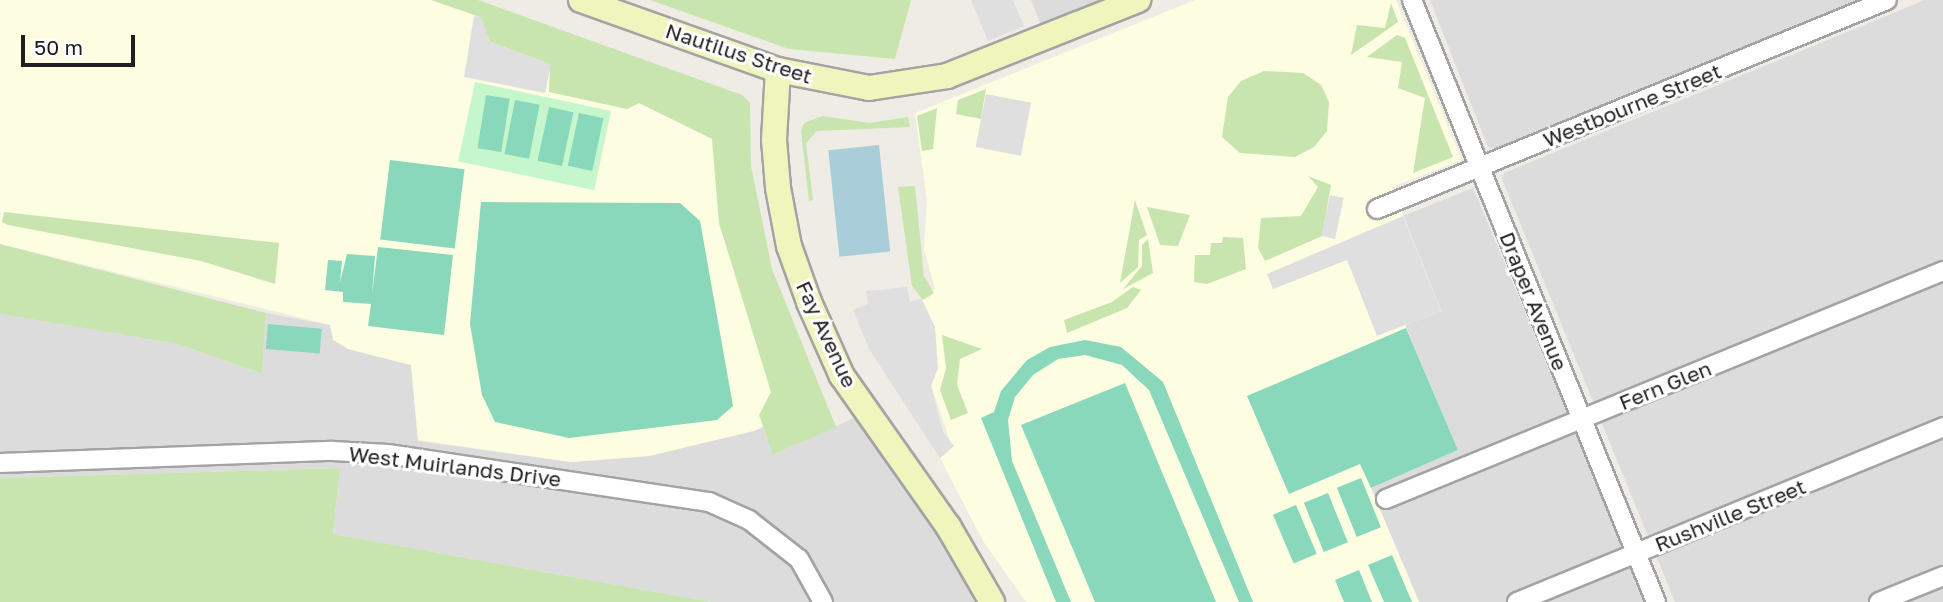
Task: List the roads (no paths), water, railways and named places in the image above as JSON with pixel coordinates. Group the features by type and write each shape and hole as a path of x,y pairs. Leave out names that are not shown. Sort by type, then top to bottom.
{"main road":[{"name":"Nautilus Street","path":"581,0 778,70 839,84 900,87 947,76 1138,0"},
{"name":"Fay Avenue","path":"778,70 774,140 778,188 789,246 808,302 842,376 948,526 992,602"}],"street":[{"name":"Draper Avenue","path":"1412,0 1656,602"},
{"name":"Westbourne Street","path":"1377,209 1887,0"},
{"name":"Fern Glen","path":"1386,499 1943,271"},
{"name":"Rushville Street","path":"1517,602 1943,427"},
{"name":"West Muirlands Drive","path":"0,463 374,453 709,502 749,520 799,559 823,602"},
{"path":"1879,602 1943,576"}],"water":[{"path":"879,145 890,251 839,257 828,150"}]}
